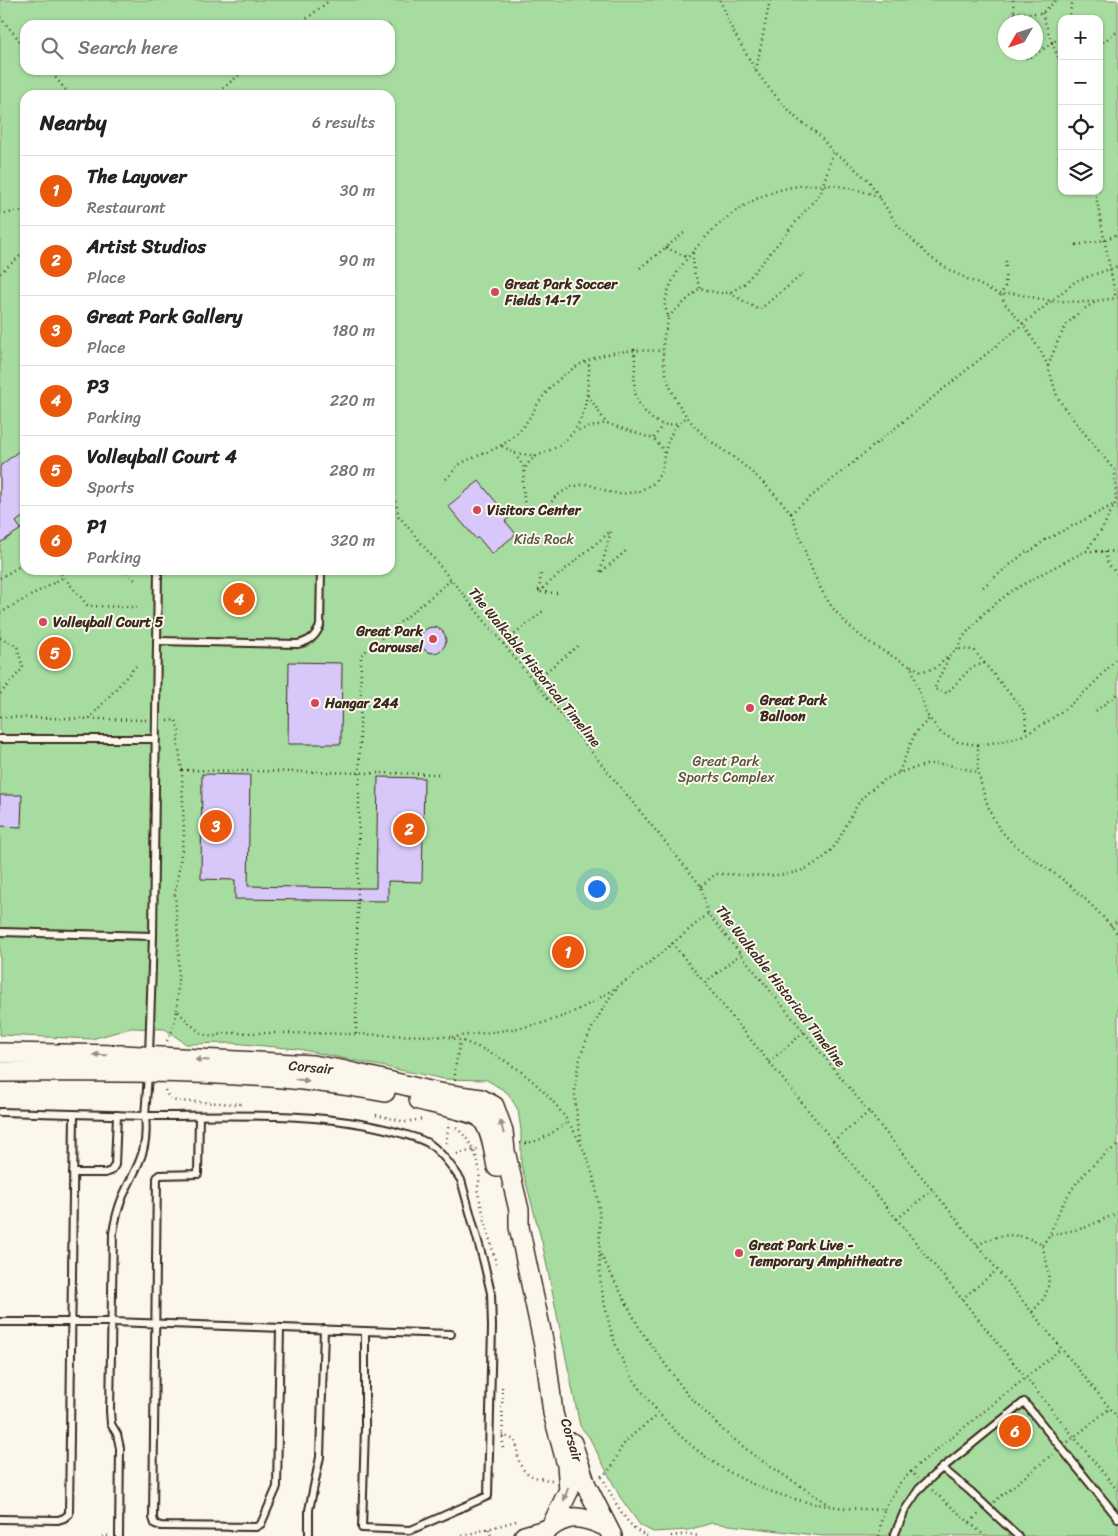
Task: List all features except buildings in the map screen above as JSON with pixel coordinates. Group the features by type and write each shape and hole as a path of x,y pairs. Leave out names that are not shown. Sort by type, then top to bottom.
{"street":[{"name":"Corsair","path":"0,1053 149,1065"},
{"name":"Corsair","path":"0,1072 149,1065 313,1065 438,1093 482,1099 494,1106 504,1131 505,1151 519,1210 519,1226 545,1350 552,1413 567,1465 569,1490 547,1530"},
{"name":"Corsair","path":"545,1350 557,1384 566,1426 586,1485 611,1533"},
{"path":"520,1529 547,1530 562,1520 574,1517 587,1518 611,1533"}],"lane":[{"path":"119,1536 120,1448 118,1434 112,1424 110,1411 113,1233 118,1209 137,1170 144,1149 147,1131 145,1116 149,1065 153,936 158,575"},
{"path":"158,641 298,644 309,641 317,634 320,626 321,575"},
{"path":"0,739 156,740"},
{"path":"0,932 153,936"},
{"path":"0,1112 319,1119 366,1125 412,1137 431,1145 461,1180 491,1293 492,1327 488,1496 411,1530 362,1528 366,1331"},
{"path":"0,1519 58,1520 68,1514 74,1114"},
{"path":"73,1173 105,1173 111,1171 115,1165 117,1115"},
{"path":"199,1116 198,1174 159,1175 157,1178 153,1518 155,1524 161,1526 256,1527 261,1524 277,1487 280,1328"},
{"path":"0,1322 112,1322 451,1334"},
{"path":"309,1536 309,1510 320,1456 324,1329"},
{"path":"894,1536 905,1510 925,1484 1024,1402 1118,1518"},
{"path":"942,1468 988,1507 1018,1536"}],"path":[{"path":"305,20 330,0"},
{"path":"720,0 732,29 756,71 767,86 797,119 818,134 833,152 869,181 898,226 930,257 950,270 1001,295 1011,293 1052,301 1087,302 1117,298 1096,195"},
{"path":"756,71 770,0"},
{"path":"1013,0 1014,13 1042,13 1057,0"},
{"path":"1069,15 1072,0"},
{"path":"1042,13 1059,60"},
{"path":"0,16 20,41"},
{"path":"1103,41 1118,31"},
{"path":"1043,49 1058,39"},
{"path":"53,75 66,90"},
{"path":"220,90 239,75"},
{"path":"700,288 715,293 730,293 745,283 815,199 824,184 833,152"},
{"path":"879,197 861,190 824,184 784,189 750,201 715,226 687,256 667,294 664,306 668,317 663,350 667,377 674,396 687,417 706,438 767,486 791,512 820,588 839,617 859,636 888,654 921,671 934,669 957,649 964,637 985,612 1010,592 1086,551 1102,529 1115,504 1115,471"},
{"path":"0,214 20,212"},
{"path":"640,268 685,232"},
{"path":"1076,245 1105,240 1118,234"},
{"path":"665,247 687,256"},
{"path":"692,252 694,272 700,288"},
{"path":"0,273 20,256"},
{"path":"1006,261 1005,286 1001,295 1005,304 1023,324 1041,352 1048,366 1057,396 1065,409 1118,474"},
{"path":"791,512 1076,281 1118,266"},
{"path":"730,293 759,310 803,274"},
{"path":"668,317 700,288"},
{"path":"1048,366 1057,341 1068,323 1085,308 1099,301"},
{"path":"446,479 463,462 502,446 520,430 545,394 557,381 576,367 588,360 611,352 634,349 663,350"},
{"path":"634,349 636,363 634,394 636,400 650,418 669,425 678,423 687,417"},
{"path":"525,508 523,485 527,466 537,456 560,445 575,431 583,414 588,394 588,360"},
{"path":"588,394 606,423"},
{"path":"575,431 606,423 654,439 662,448 664,454"},
{"path":"546,510 560,492 578,485 587,484 620,494 638,492 648,488 659,478 670,436 678,423"},
{"path":"654,439 662,424"},
{"path":"502,446 514,452 537,456"},
{"path":"514,452 525,471"},
{"name":"The Walkable Historical Timeline","path":"395,501 399,516 701,886 708,914 1118,1418"},
{"path":"983,587 1028,550 1030,552 1044,540 1115,504"},
{"path":"395,520 399,516"},
{"path":"538,592 611,531 600,573 627,550"},
{"path":"1086,551 1118,552"},
{"path":"1105,552 1108,564 1118,575"},
{"path":"0,578 20,566"},
{"path":"538,592 541,573"},
{"path":"129,575 138,582"},
{"path":"0,613 64,577 88,606 137,607"},
{"path":"356,1034 361,656 451,580"},
{"path":"538,592 557,593"},
{"path":"503,644 543,611"},
{"path":"0,638 17,646 23,668 0,694"},
{"path":"534,681 578,646"},
{"path":"957,649 974,650 1025,712 1026,733"},
{"path":"911,666 927,715 941,733 958,742 978,745 1012,739 1026,733 1085,693 1118,656"},
{"path":"948,658 934,689 947,693 971,668 984,663"},
{"path":"89,719 136,666"},
{"path":"1096,710 1118,693"},
{"path":"899,772 915,733 930,718"},
{"path":"978,745 978,772 996,822 1009,839 1026,854 1066,882 1118,934"},
{"path":"701,886 716,874 789,873 805,869 814,864 831,852 856,807 870,790 899,772 932,764 978,772"},
{"path":"182,770 439,774"},
{"path":"166,1042 172,1031 177,1010 187,1023 202,1033 214,1036 226,1032 450,1038 547,1022 575,1010 617,987 708,914"},
{"path":"1111,926 1118,920"},
{"path":"672,943 1118,1491"},
{"path":"705,983 740,954"},
{"path":"581,1144 575,1096 575,1082 580,1058 592,1026 617,987"},
{"path":"769,1062 804,1032"},
{"path":"450,1038 500,1057 538,1086 548,1095 568,1122 581,1144 591,1165 596,1189 599,1211 601,1286 611,1329 622,1358 636,1383 658,1415 682,1439 708,1460 735,1477 765,1490 789,1498 833,1506 884,1509"},
{"path":"456,1083 455,1069 460,1041"},
{"path":"166,1090 169,1098 176,1101 243,1104"},
{"path":"833,1141 869,1112"},
{"path":"368,1114 406,1122 419,1118 426,1120"},
{"path":"516,1143 533,1142 544,1138 568,1122"},
{"path":"441,1123 458,1128 464,1134 472,1150 481,1180 477,1189 497,1269"},
{"path":"446,1143 448,1125"},
{"path":"1042,1245 1051,1235 1058,1215 1078,1181 1091,1166 1118,1145"},
{"path":"456,1154 472,1150"},
{"path":"897,1219 932,1190"},
{"path":"1051,1235 1084,1228 1118,1213"},
{"path":"977,1245 990,1239 1014,1235 1029,1237 1042,1245 1047,1261 1047,1292 1032,1312"},
{"path":"600,1254 641,1332 687,1394 726,1432 756,1457 833,1506"},
{"path":"962,1299 997,1270"},
{"path":"880,1536 880,1522 884,1509 900,1483 919,1464 1061,1349"},
{"path":"502,1387 502,1450"},
{"path":"970,1522 1110,1408"},
{"path":"595,1478 602,1476 610,1470 615,1464 624,1443 658,1415"},
{"path":"490,1431 515,1440 523,1471 531,1476 554,1481 553,1487"},
{"path":"911,1472 984,1536"},
{"path":"602,1476 617,1506 632,1525 641,1534 647,1536"},
{"path":"489,1529 491,1536"},
{"path":"462,1536 489,1529 520,1529"},
{"path":"671,1536 689,1534 698,1536"}],"green space":[{"name":"Great Park Sports Complex","path":"0,0 1118,0 1118,1536 823,1536 712,1523 688,1530 653,1532 640,1525 620,1497 589,1437 580,1426 542,1242 521,1164 521,1130 518,1110 508,1093 487,1080 444,1079 298,1049 232,1043 186,1044 165,1029 131,1028 92,1039 0,1035"}],"place":[{"name":"Great Park Soccer Fields 14-17","path":"495,292"},
{"name":"Visitors Center","path":"477,510"},
{"name":"P3","path":"239,599"},
{"name":"Volleyball Court 5","path":"43,622"},
{"name":"Great Park Carousel","path":"433,639"},
{"name":"Volleyball Court 4","path":"55,653"},
{"name":"Hangar 244","path":"315,703"},
{"name":"Great Park Balloon","path":"750,708"},
{"name":"Great Park Gallery","path":"216,826"},
{"name":"Artist Studios","path":"409,829"},
{"name":"The Layover","path":"568,952"},
{"name":"Great Park Live - Temporary Amphitheatre","path":"739,1253"},
{"name":"P1","path":"1015,1431"}],"park label":[{"name":"Kids Rock","path":"544,539"}]}
